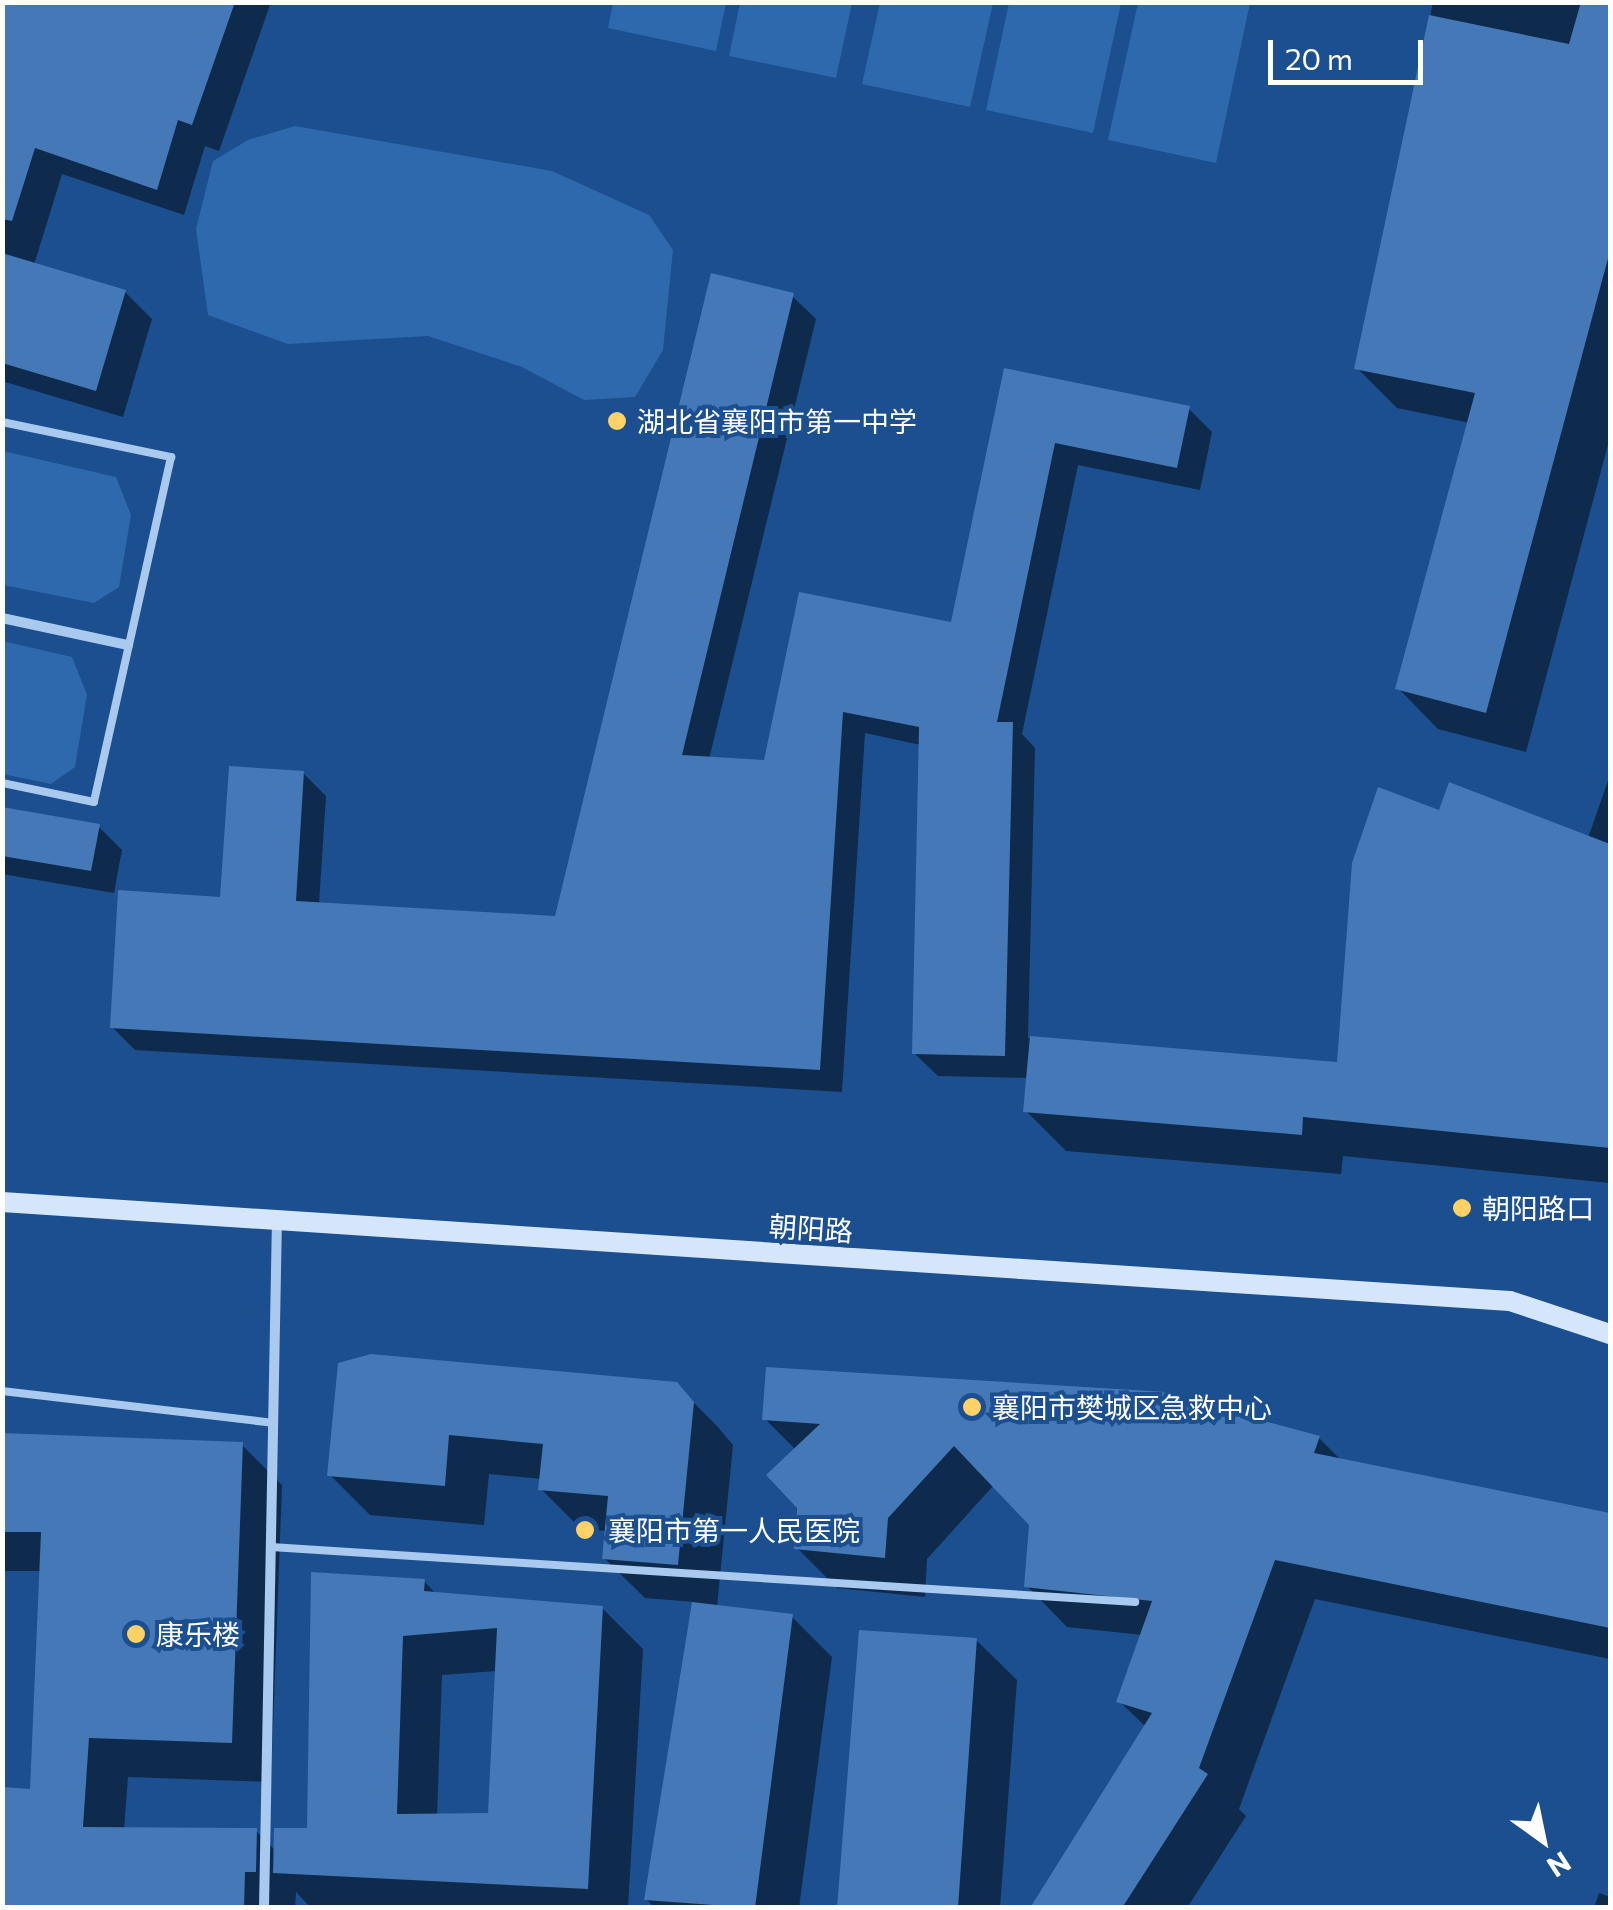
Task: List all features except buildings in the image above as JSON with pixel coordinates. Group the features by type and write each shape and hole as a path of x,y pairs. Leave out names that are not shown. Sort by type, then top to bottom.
{"main road":[{"name":"朝阳路","path":"2,1202 1510,1301 1610,1334"}],"street":[{"path":"2,618 128,645"},
{"path":"264,1908 277,1220"}],"lane":[{"path":"2,422 170,457 94,802 2,783"},
{"path":"2,1390 273,1423"},
{"path":"271,1547 1135,1602"}],"shaded area":[{"path":"613,3 726,3 716,51 608,28"},
{"path":"740,3 852,3 836,78 729,56"},
{"path":"880,3 993,3 970,107 862,84"},
{"path":"1009,3 1121,3 1093,133 986,110"},
{"path":"1138,3 1250,3 1216,163 1108,140"},
{"path":"295,126 552,171 649,215 673,250 663,350 635,397 584,400 522,367 428,336 288,344 208,315 196,229 213,161 248,140"},
{"path":"3,451 116,477 131,515 119,587 94,603 3,585"},
{"path":"3,641 72,657 87,695 75,767 51,784 3,774"}],"place":[{"name":"湖北省襄阳市第一中学","path":"617,421"},
{"name":"朝阳路口","path":"1462,1208"},
{"name":"襄阳市樊城区急救中心","path":"972,1407"},
{"name":"襄阳市第一人民医院","path":"585,1530"},
{"name":"康乐楼","path":"136,1634"}]}
